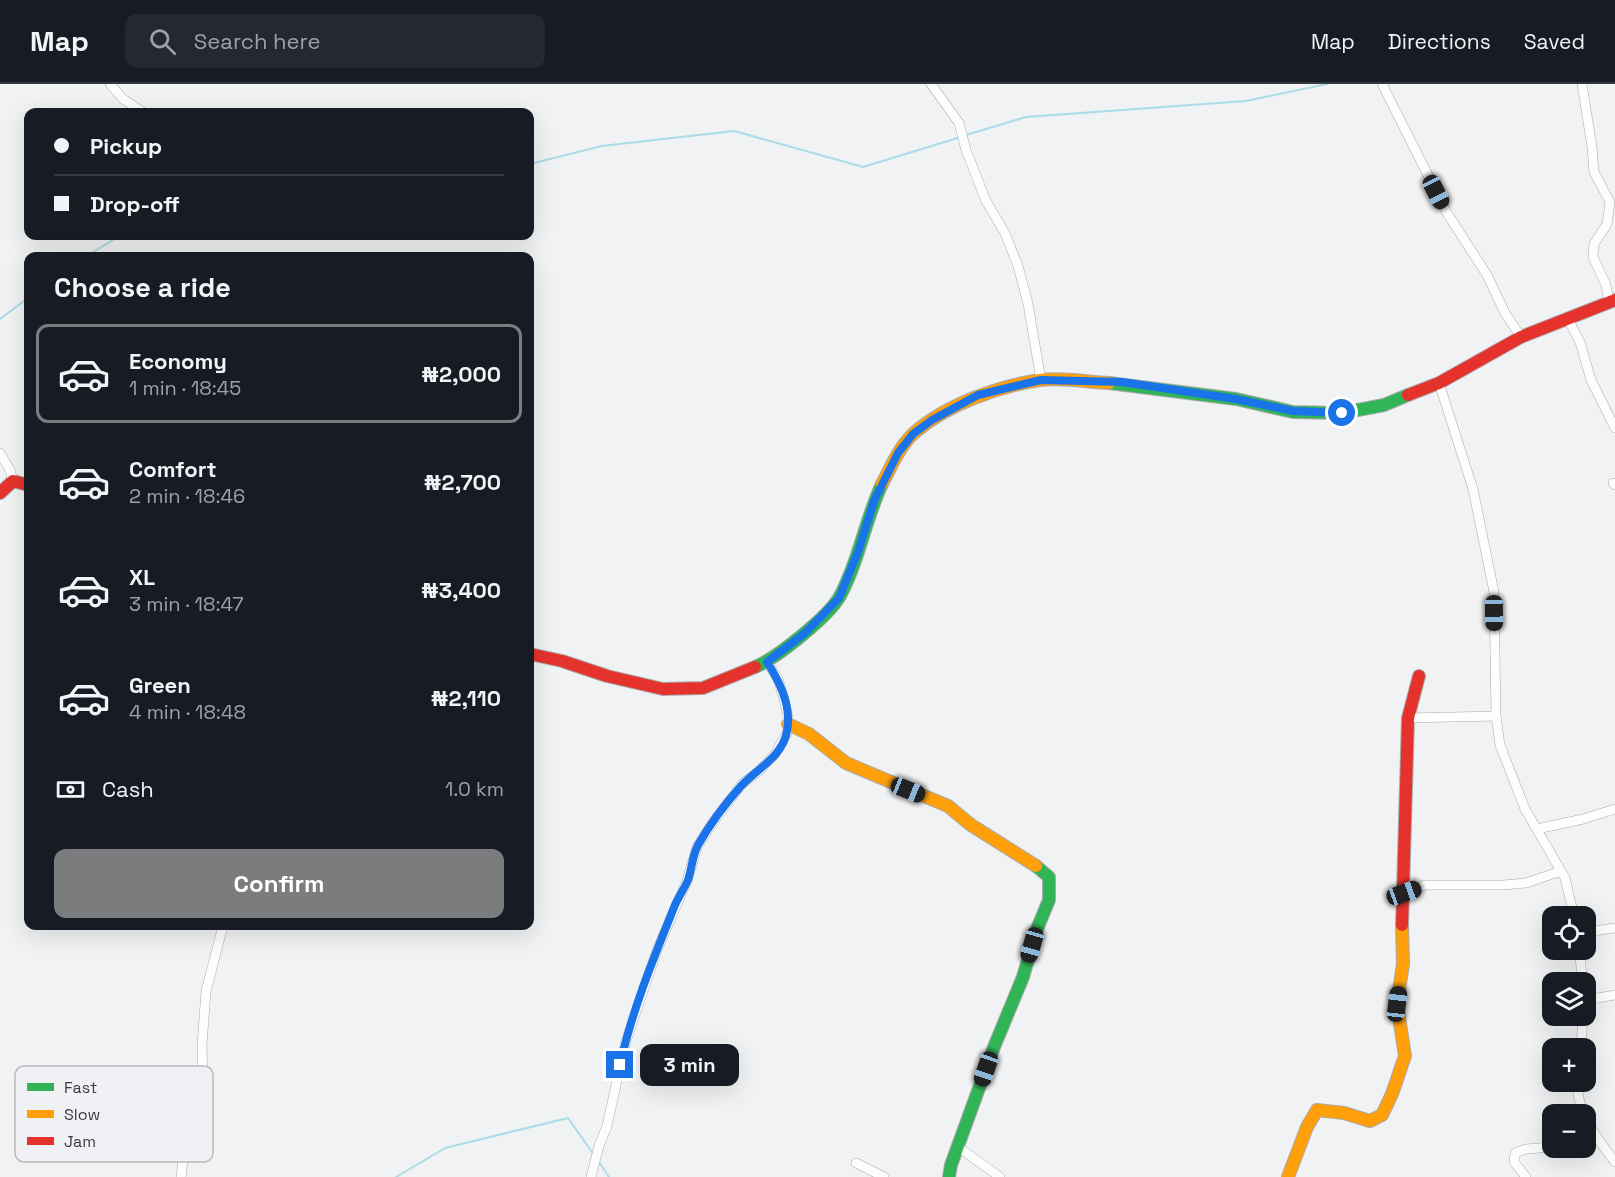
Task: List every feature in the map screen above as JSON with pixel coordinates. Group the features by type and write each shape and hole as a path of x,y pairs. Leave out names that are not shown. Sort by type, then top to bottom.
{"street":[{"path":"110,84 123,99 137,108"},
{"path":"931,84 959,123 966,150 986,201 1005,233 1018,266 1028,304 1041,380"},
{"path":"534,655 663,689 704,688 767,662 805,633 839,598 858,552 874,501 898,453 913,434 932,420 978,395 1041,380 1122,382 1236,399 1293,411 1342,413 1384,405 1439,383 1521,338 1612,301 1593,256 1594,244 1607,224 1610,201 1594,172 1582,84"},
{"path":"1383,86 1447,213 1487,275 1505,313 1521,338"},
{"path":"1568,319 1581,342 1591,380 1615,428"},
{"path":"1439,383 1473,489 1494,592 1496,716 1500,745 1525,809 1561,871 1571,906"},
{"path":"0,453 10,470 13,481"},
{"path":"13,481 24,484"},
{"path":"0,493 13,481"},
{"path":"591,1177 598,1146 607,1126 625,1044 657,950 687,881 697,848 713,822 742,784 776,754 787,733 784,699 778,679 767,662"},
{"path":"1288,1177 1303,1141 1306,1127 1317,1110 1344,1113 1370,1121 1382,1114 1392,1094 1405,1056 1397,1004 1403,964 1401,932 1408,718 1419,676"},
{"path":"1408,718 1496,716"},
{"path":"788,724 809,734 846,763 948,806 971,825 1030,862 1049,877 1049,900 1037,929 1023,977 994,1047 951,1165 950,1177"},
{"path":"1537,829 1615,809"},
{"path":"1404,893 1425,885 1526,883 1561,871"},
{"path":"1596,931 1615,928"},
{"path":"203,1066 206,991 222,930"},
{"path":"1596,998 1615,995"},
{"path":"1577,1092 1595,1135 1615,1162"},
{"path":"1596,1143 1600,1142"},
{"path":"958,1148 1000,1177"},
{"path":"1526,1177 1514,1162 1515,1154 1527,1149 1542,1148"},
{"path":"181,1177 183,1162"},
{"path":"856,1163 884,1177"}],"waterway":[{"path":"966,135 1026,117 1246,101 1327,84"},
{"path":"534,163 602,146 734,131 863,167 961,137"},
{"path":"93,252 113,240"},
{"path":"0,319 24,301"},
{"path":"396,1177 445,1148 568,1118 594,1155"},
{"path":"599,1162 609,1177"}],"traffic: fast":[{"path":"1109,383 1236,399 1293,412 1342,413 1384,405 1408,395"},
{"path":"755,667 802,636 840,596 847,583 882,484"},
{"path":"949,1177 951,1165 994,1047 1023,977 1037,929 1049,900 1049,877 1036,866"}],"traffic: slow":[{"path":"882,484 904,444 914,433 941,414 973,398 1007,387 1048,379 1109,383"},
{"path":"788,724 809,734 846,763 948,806 971,825 1036,866"},
{"path":"1288,1177 1307,1127 1317,1110 1344,1113 1370,1121 1382,1115 1392,1094 1405,1056 1397,1004 1403,964 1402,925"}],"traffic: jam":[{"path":"1408,395 1439,383 1521,337 1615,300"},
{"path":"0,493 13,481 24,484"},
{"path":"534,655 663,689 703,688 755,667"},
{"path":"1402,925 1408,718 1419,676"}],"route":[{"path":"620,1065 646,979 687,881 697,848 713,822 742,784 776,754 787,733 788,717 784,699 778,679 767,662 805,633 839,598 858,552 874,501 898,453 913,434 932,420 978,395 1041,380 1122,382 1236,399 1293,411 1342,413"}]}
